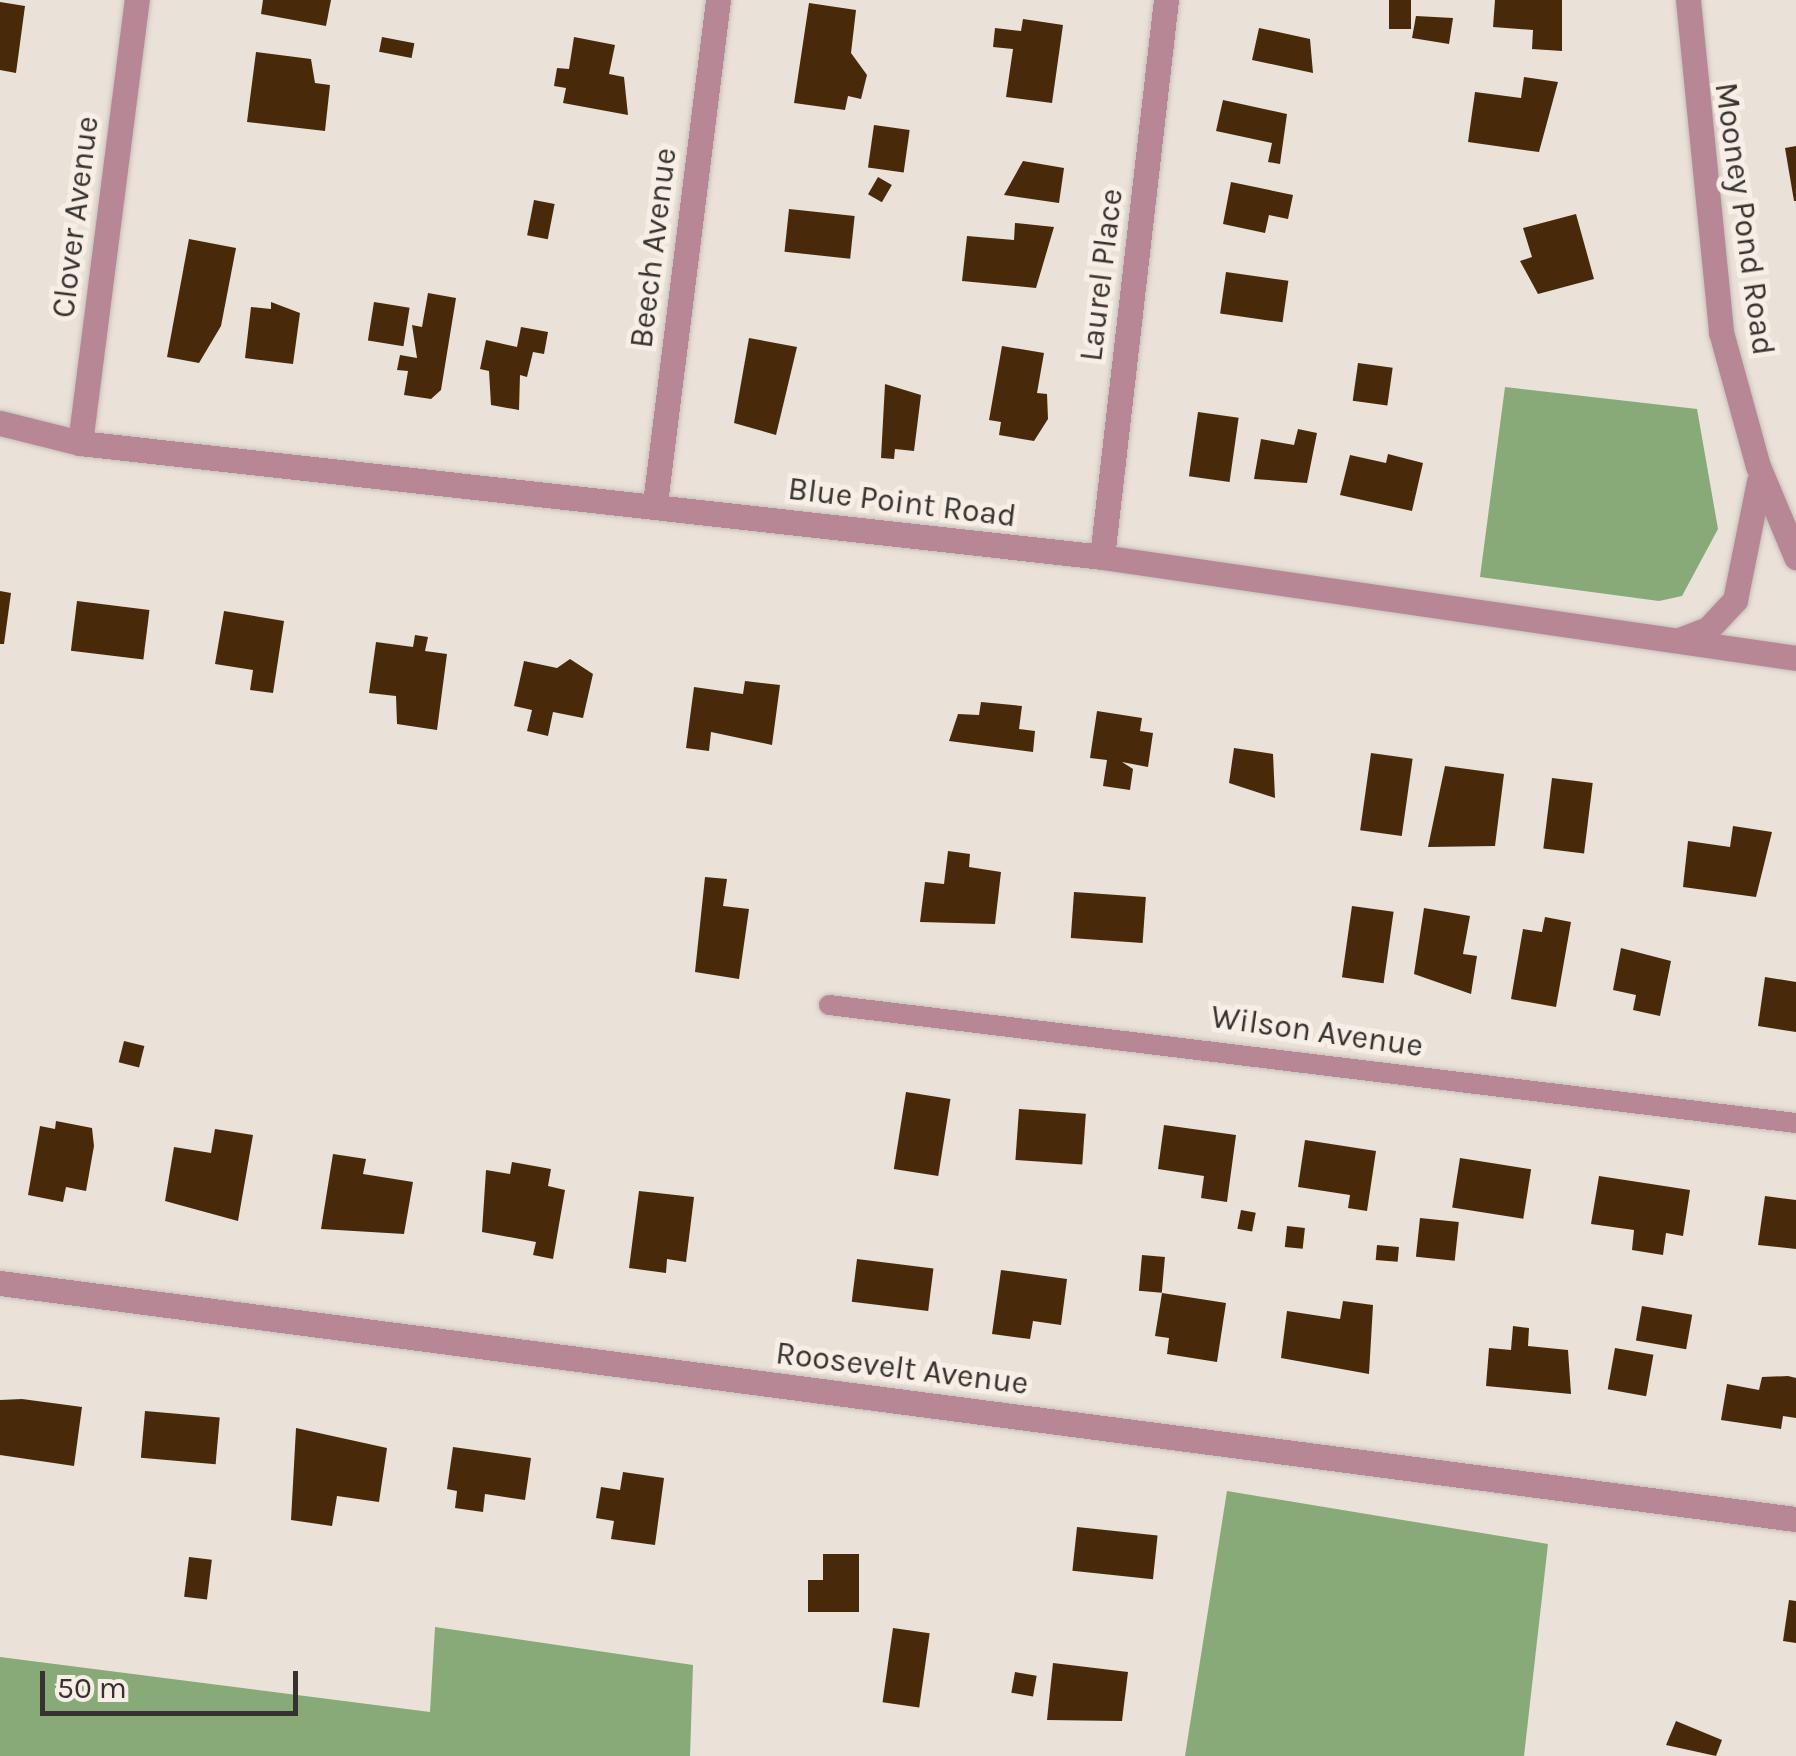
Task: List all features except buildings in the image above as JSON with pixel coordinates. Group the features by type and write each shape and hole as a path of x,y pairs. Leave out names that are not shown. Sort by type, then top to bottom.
{"street":[{"name":"Clover Avenue","path":"80,443 136,0"},
{"name":"Beech Avenue","path":"655,503 718,0"},
{"name":"Laurel Place","path":"1102,557 1166,0"},
{"name":"Mooney Pond Road","path":"1688,0 1721,332 1758,466 1796,557"},
{"name":"Blue Point Road","path":"0,422 80,443 655,503 1102,557 1796,658"},
{"path":"1675,640 1708,630 1735,600 1757,521 1758,466"},
{"name":"Roosevelt Avenue","path":"0,1283 1796,1520"}],"lane":[{"name":"Wilson Avenue","path":"829,1004 1796,1123"}],"green space":[{"path":"1505,387 1697,409 1718,529 1682,596 1659,601 1480,577"},
{"path":"1227,1491 1548,1544 1524,1756 1185,1756"},
{"path":"435,1627 693,1665 690,1756 0,1756 0,1657 430,1712"}]}
